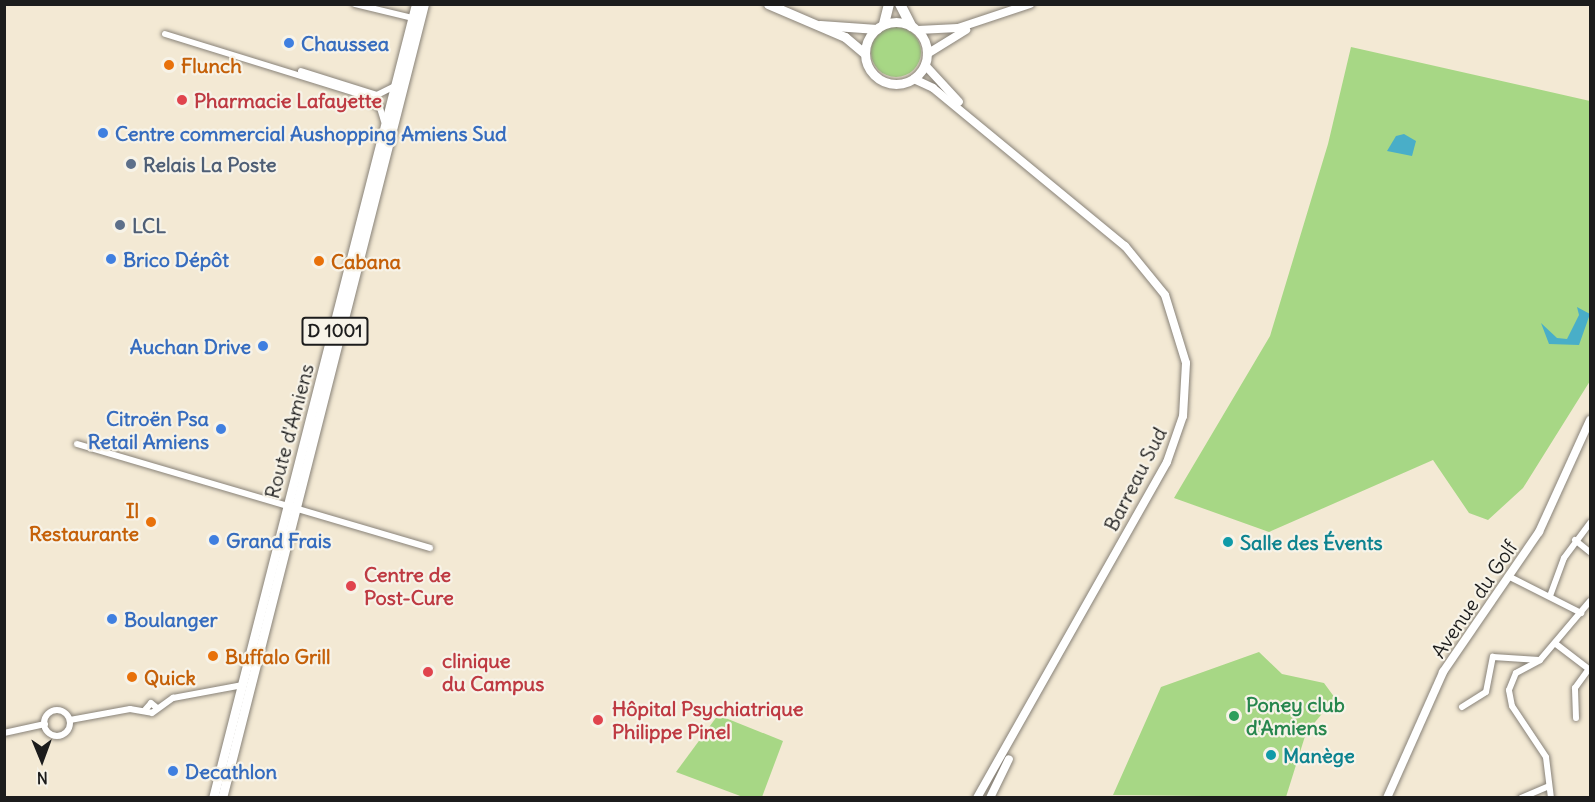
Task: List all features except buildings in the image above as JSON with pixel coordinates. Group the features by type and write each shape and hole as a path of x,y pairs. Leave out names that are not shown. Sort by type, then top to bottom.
{"highway":[{"path":"881,27 889,4"},
{"path":"900,4 914,28"}],"main road":[{"name":"Route d'Amiens","path":"222,798 289,502 379,159 416,4"},
{"name":"Route d'Amiens","path":"213,798 297,510 424,4"},
{"path":"768,4 818,24 865,54"},
{"path":"927,54 982,22 1030,4"},
{"path":"818,24 914,28 982,22"},
{"path":"881,27 865,54 868,67 883,81 914,79 925,65 927,54 914,28"},
{"name":"Barreau Sud","path":"925,65 943,88 1145,259 1178,312 1191,375 1184,430 1172,460 990,798"},
{"name":"Barreau Sud","path":"914,79 933,88 1125,246 1165,295 1186,363 1183,416 1167,462 977,798"},
{"name":"Avenue du Golf","path":"1387,798 1443,672 1539,532 1590,420"}],"street":[{"path":"355,4 413,18"},
{"path":"165,34 196,47 295,70 377,95 393,87"},
{"path":"379,159 384,120 408,39"},
{"path":"295,70 368,99 380,108 384,120"},
{"path":"77,444 289,502 297,510 430,548"},
{"path":"1550,596 1575,540 1590,523"},
{"path":"1575,540 1590,552"},
{"path":"1510,577 1581,613"},
{"path":"1551,798 1546,757 1509,698 1516,673 1540,660 1556,644 1590,601"},
{"path":"1556,644 1589,670 1575,688 1576,718"},
{"path":"1462,707 1486,692 1493,657 1540,660"},
{"path":"4,733 45,724 53,711 70,720 130,709 146,708 152,713 156,706 168,700 247,686"},
{"path":"45,724 58,736 69,729 70,720"},
{"path":"1521,798 1549,786"}],"green space":[{"path":"891,27 901,27 914,34 921,47 921,57 914,70 901,77 891,77 882,73 875,66 871,57 871,47 875,38 882,31"},
{"path":"1351,47 1590,101 1590,381 1523,488 1488,520 1469,513 1433,460 1269,532 1174,498 1270,336 1328,144"},
{"name":"Poney club d'Amiens","path":"1259,652 1282,674 1324,683 1335,698 1306,733 1286,797 1113,795 1161,687"},
{"path":"718,715 783,741 762,797 743,797 676,772"}],"water":[{"path":"1404,134 1416,141 1412,156 1387,151 1396,136"},
{"path":"1577,307 1590,314 1579,345 1549,344 1541,323 1557,338 1567,339 1579,315"}],"place":[{"name":"Chaussea","path":"289,43"},
{"name":"Flunch","path":"169,65"},
{"name":"Pharmacie Lafayette","path":"182,100"},
{"name":"Centre commercial Aushopping Amiens Sud","path":"103,133"},
{"name":"Relais La Poste","path":"131,164"},
{"name":"LCL","path":"120,225"},
{"name":"Brico Dépôt","path":"111,259"},
{"name":"Cabana","path":"319,261"},
{"name":"Auchan Drive","path":"263,346"},
{"name":"Citroën Psa Retail Amiens","path":"221,429"},
{"name":"Il Restaurante","path":"151,522"},
{"name":"Grand Frais","path":"214,540"},
{"name":"Salle des Évents","path":"1228,542"},
{"name":"Centre de Post-Cure","path":"351,586"},
{"name":"Boulanger","path":"112,619"},
{"name":"Buffalo Grill","path":"213,656"},
{"name":"clinique du Campus","path":"428,672"},
{"name":"Quick","path":"132,677"},
{"name":"Poney club d'Amiens","path":"1234,716"},
{"name":"Hôpital Psychiatrique Philippe Pinel","path":"598,720"},
{"name":"Manège","path":"1271,755"},
{"name":"Decathlon","path":"173,771"}]}
